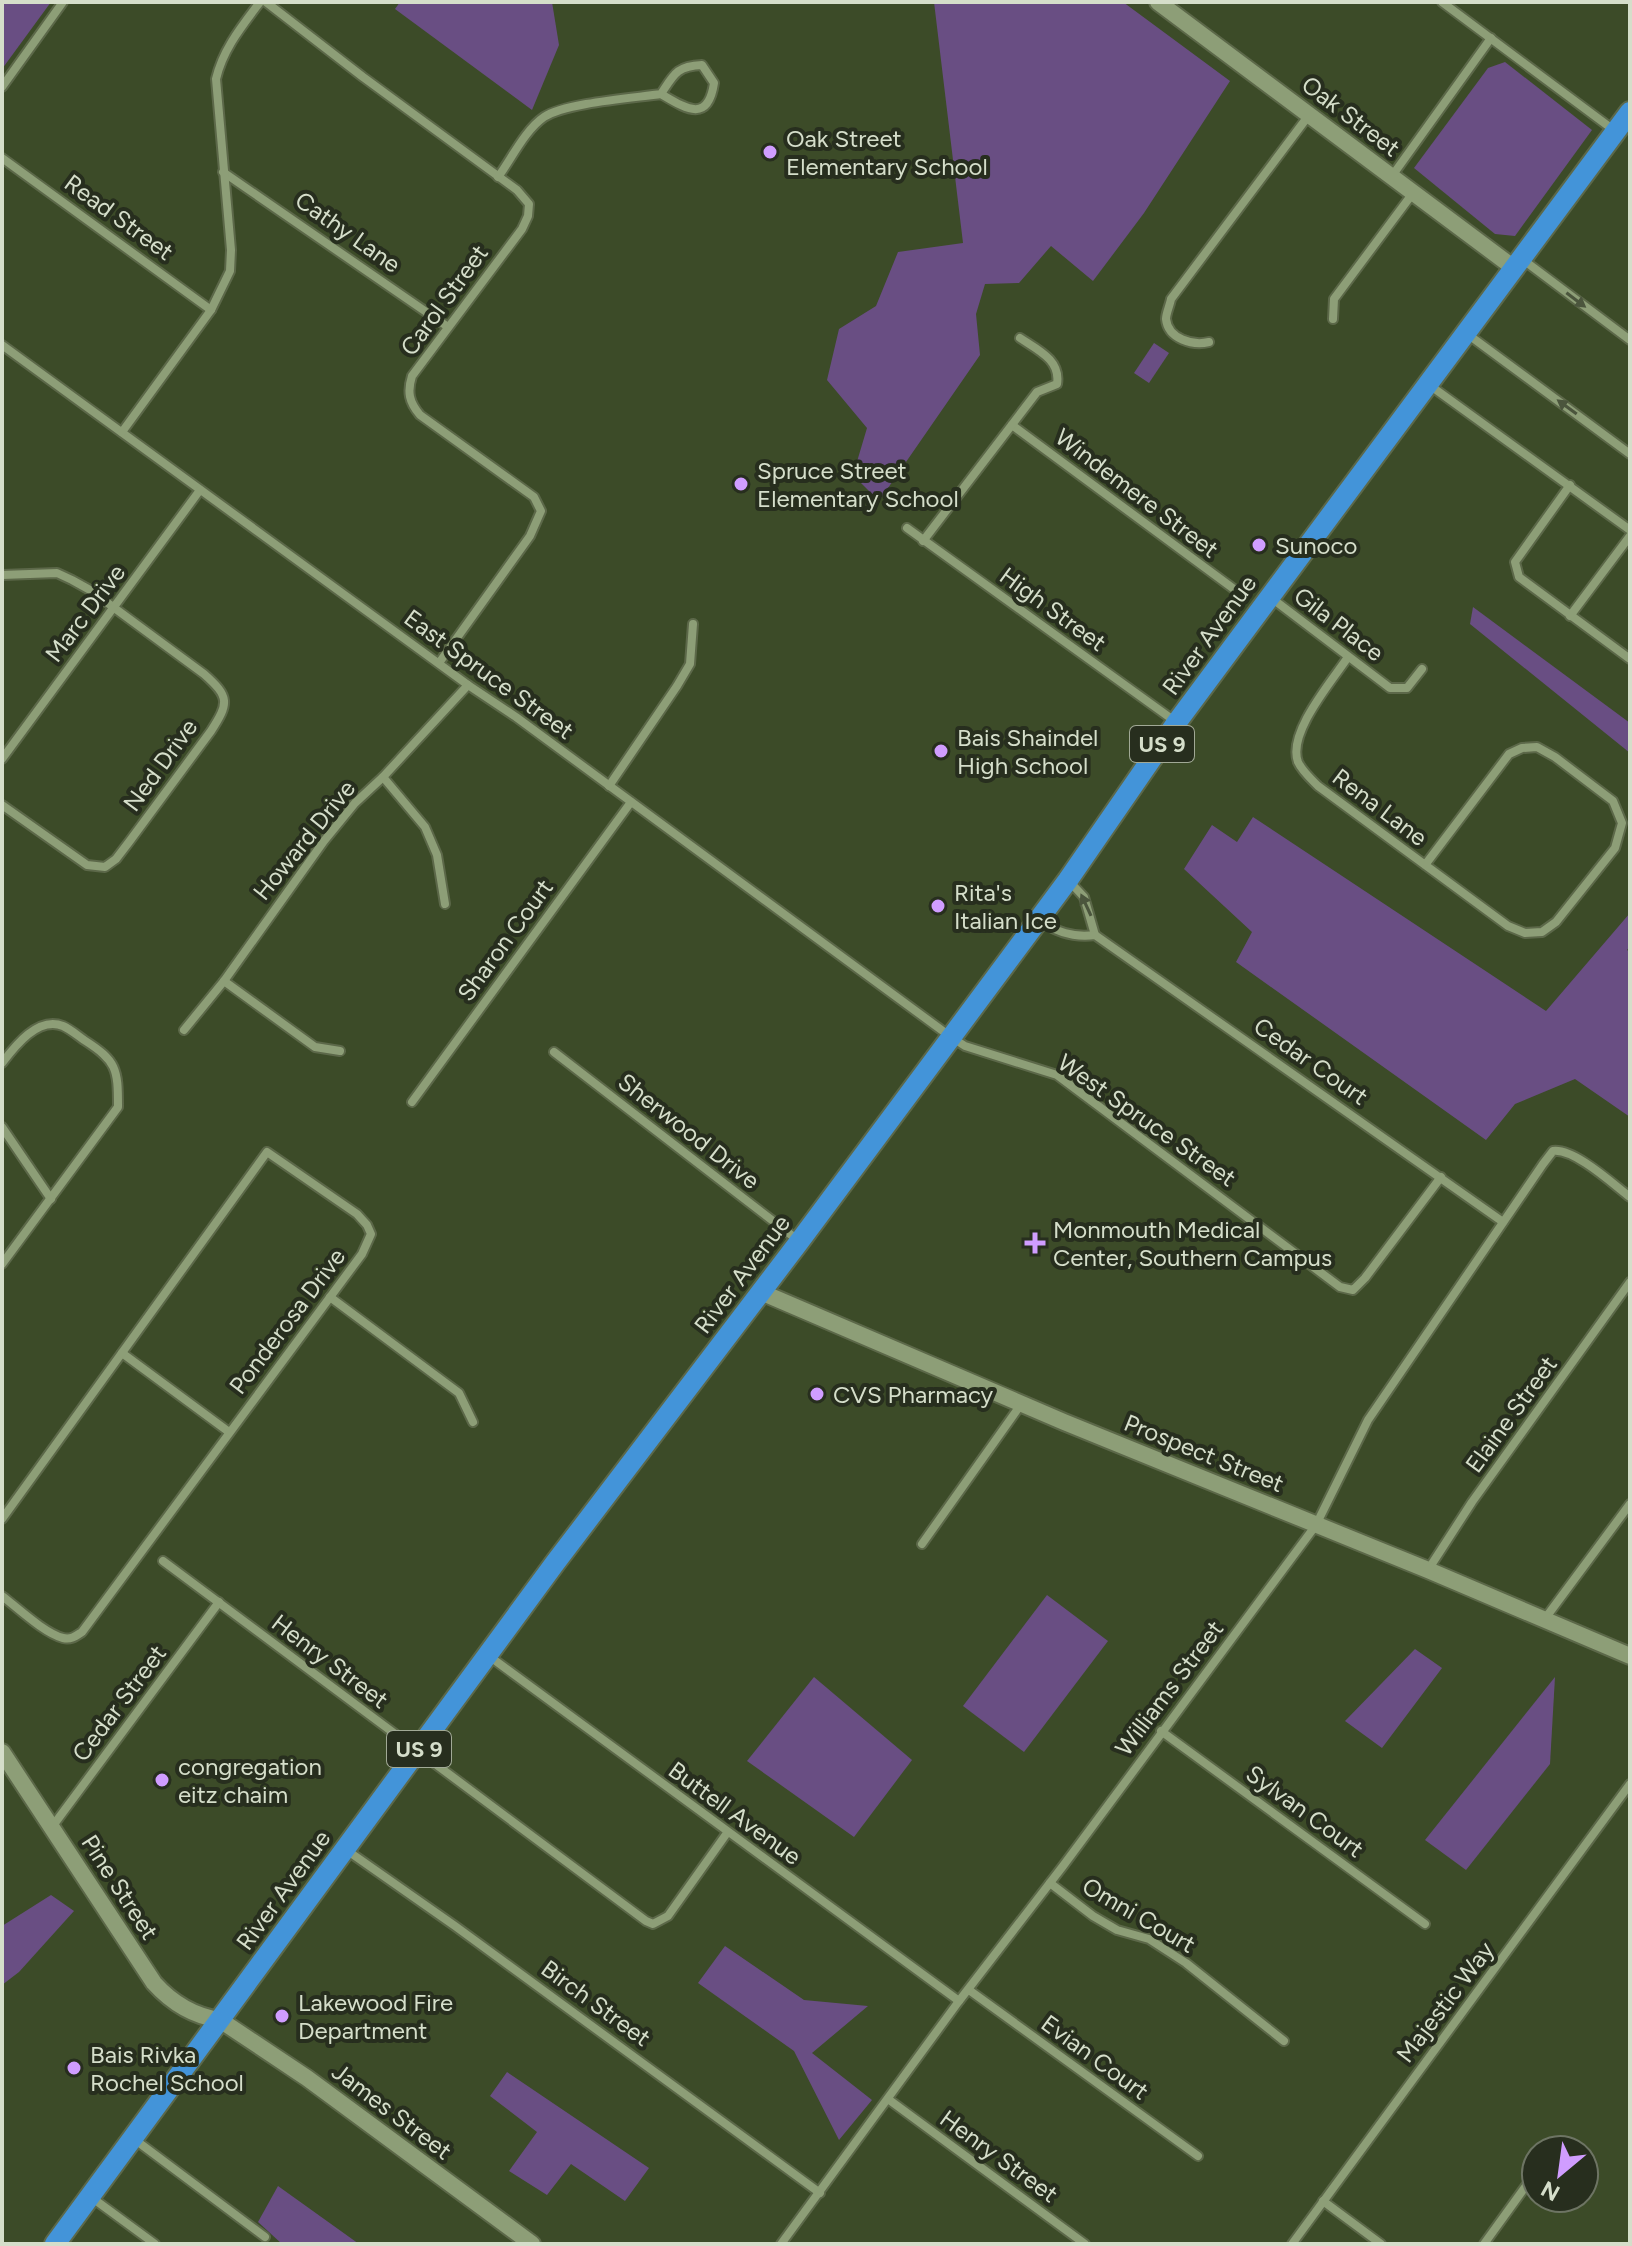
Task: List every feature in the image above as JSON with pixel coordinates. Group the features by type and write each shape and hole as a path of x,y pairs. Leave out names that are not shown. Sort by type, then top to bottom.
{"highway":[{"name":"River Avenue","path":"55,2244 555,1563 1068,880 1177,722 1630,112"}],"street":[{"path":"2,87 63,2"},
{"path":"122,432 211,310 230,271 231,250 216,79 220,62 263,2"},
{"name":"Carol Street","path":"263,2 498,177 527,200 530,207 522,229 412,376 409,398 420,415 534,497 541,511 530,536 439,663"},
{"name":"Oak Street","path":"1158,2 1414,192 1518,263"},
{"path":"1442,2 1616,131"},
{"path":"1392,176 1491,38"},
{"path":"498,177 531,130 554,112 571,106 661,94 685,109 702,107 712,98 714,83 702,65 685,66 674,75 661,94"},
{"path":"1209,342 1188,342 1171,331 1166,318 1171,299 1309,114"},
{"name":"Read Street","path":"2,158 211,310"},
{"name":"Cathy Lane","path":"223,172 448,327"},
{"path":"1333,319 1334,299 1414,192"},
{"path":"1518,263 1630,340"},
{"path":"1466,333 1630,454"},
{"path":"923,541 1037,392 1057,384 1059,374 1056,365 1020,338"},
{"name":"East Spruce Street","path":"2,345 951,1037"},
{"path":"1428,384 1570,485 1630,533 1570,616"},
{"name":"Windemere Street","path":"1012,425 1238,592"},
{"path":"1570,485 1515,562 1519,577 1630,659"},
{"name":"Marc Drive","path":"2,759 200,490"},
{"name":"High Street","path":"907,528 1177,722"},
{"path":"2,575 57,573 90,590 114,609"},
{"name":"Gila Place","path":"1270,596 1390,688 1407,688 1422,669"},
{"name":"Ned Drive","path":"2,805 79,861 97,868 105,867 129,842 222,713 225,701 222,689 114,609"},
{"path":"609,786 690,664 693,624"},
{"name":"Rena Lane","path":"1348,657 1303,724 1295,741 1297,760 1318,786 1425,865 1508,926 1525,933 1542,932 1556,922 1615,848 1621,836 1620,812 1605,794 1555,757 1537,747 1522,748 1509,754 1425,865"},
{"name":"Howard Drive","path":"184,1030 224,981 324,841 355,803 468,685"},
{"path":"383,777 425,827 437,855 445,904"},
{"name":"Sharon Court","path":"412,1102 631,802"},
{"path":"1068,880 1084,897 1095,935"},
{"name":"Cedar Court","path":"1037,919 1058,932 1095,935 1503,1222"},
{"path":"224,981 315,1047 340,1051"},
{"path":"2,1063 21,1039 41,1027 60,1025 107,1055 118,1078 118,1107 2,1264"},
{"name":"West Spruce Street","path":"951,1037 965,1046 1057,1075 1346,1290 1353,1290 1365,1278 1441,1177"},
{"name":"Sherwood Drive","path":"554,1052 799,1242"},
{"path":"2,1127 51,1199"},
{"name":"Williams Street","path":"784,2243 959,2001 1316,1525 1368,1420 1553,1151 1569,1154 1630,1197"},
{"name":"Ponderosa Drive","path":"2,1519 267,1152 357,1214 367,1225 371,1234 362,1254 82,1632 73,1638 64,1638 2,1596"},
{"name":"Elaine Street","path":"1428,1570 1472,1502 1630,1282"},
{"name":"Prospect Street","path":"761,1292 1629,1655"},
{"path":"330,1297 459,1393 473,1422"},
{"path":"122,1353 229,1432"},
{"path":"922,1544 1023,1403"},
{"path":"1544,1620 1630,1504"},
{"name":"Henry Street","path":"163,1561 646,1921 653,1924 668,1916 727,1833"},
{"name":"Cedar Street","path":"52,1827 219,1602"},
{"name":"Buttell Avenue","path":"488,1655 959,2001"},
{"name":"Sylvan Court","path":"1161,1731 1425,1924"},
{"name":"Pine Street","path":"2,1752 159,1990 179,2006 206,2018 220,2020"},
{"name":"Majestic Way","path":"1292,2244 1630,1784"},
{"name":"Birch Street","path":"345,1849 820,2193"},
{"name":"Omni Court","path":"1050,1883 1093,1916 1117,1930 1149,1939 1186,1963 1284,2041"},
{"name":"Evian Court","path":"969,1990 1198,2156"},
{"name":"James Street","path":"220,2020 307,2078 532,2244"},
{"name":"Henry Street","path":"888,2099 1085,2244"},
{"path":"133,2139 265,2237"},
{"path":"1484,2244 1520,2194"},
{"path":"91,2196 155,2244"},
{"path":"1323,2201 1381,2244"}],"shaded area":[{"path":"2,2 51,2 2,69"},
{"path":"400,2 552,2 559,45 532,110 395,9"},
{"path":"934,2 1123,2 1230,81 1144,213 1093,281 1051,246 1019,283 985,284 976,314 980,355 879,501 853,475 867,428 827,380 839,329 876,306 898,252 963,243"},
{"path":"1505,62 1592,130 1515,236 1495,234 1414,168 1488,68"},
{"path":"1154,343 1169,353 1149,383 1134,373"},
{"path":"1473,607 1630,723 1630,753 1470,624"},
{"path":"1253,817 1546,1011 1630,913 1630,946 1627,950 1630,952 1630,1117 1575,1079 1515,1104 1486,1140 1236,962 1252,932 1184,869 1212,825 1237,842"},
{"path":"1047,1595 1108,1641 1024,1752 963,1706"},
{"path":"1415,1649 1442,1668 1382,1748 1345,1721"},
{"path":"814,1677 912,1760 854,1837 747,1761"},
{"path":"1555,1677 1550,1764 1466,1870 1425,1840"},
{"path":"51,1895 74,1911 19,1972 2,1985 2,1926"},
{"path":"725,1946 804,2000 868,2006 812,2053 872,2100 839,2140 794,2051 698,1983"},
{"path":"507,2072 649,2168 625,2201 571,2164 547,2195 509,2171 537,2132 490,2096"},
{"path":"278,2186 359,2244 282,2244 258,2222"}],"place":[{"name":"Oak Street Elementary School","path":"770,152"},
{"name":"Spruce Street Elementary School","path":"741,484"},
{"name":"Sunoco","path":"1259,545"},
{"name":"Bais Shaindel High School","path":"941,751"},
{"name":"Rita's Italian Ice","path":"938,906"},
{"name":"Monmouth Medical Center, Southern Campus","path":"1035,1243"},
{"name":"CVS Pharmacy","path":"817,1394"},
{"name":"congregation eitz chaim","path":"162,1780"},
{"name":"Lakewood Fire Department","path":"282,2016"},
{"name":"Bais Rivka Rochel School","path":"74,2068"}]}
